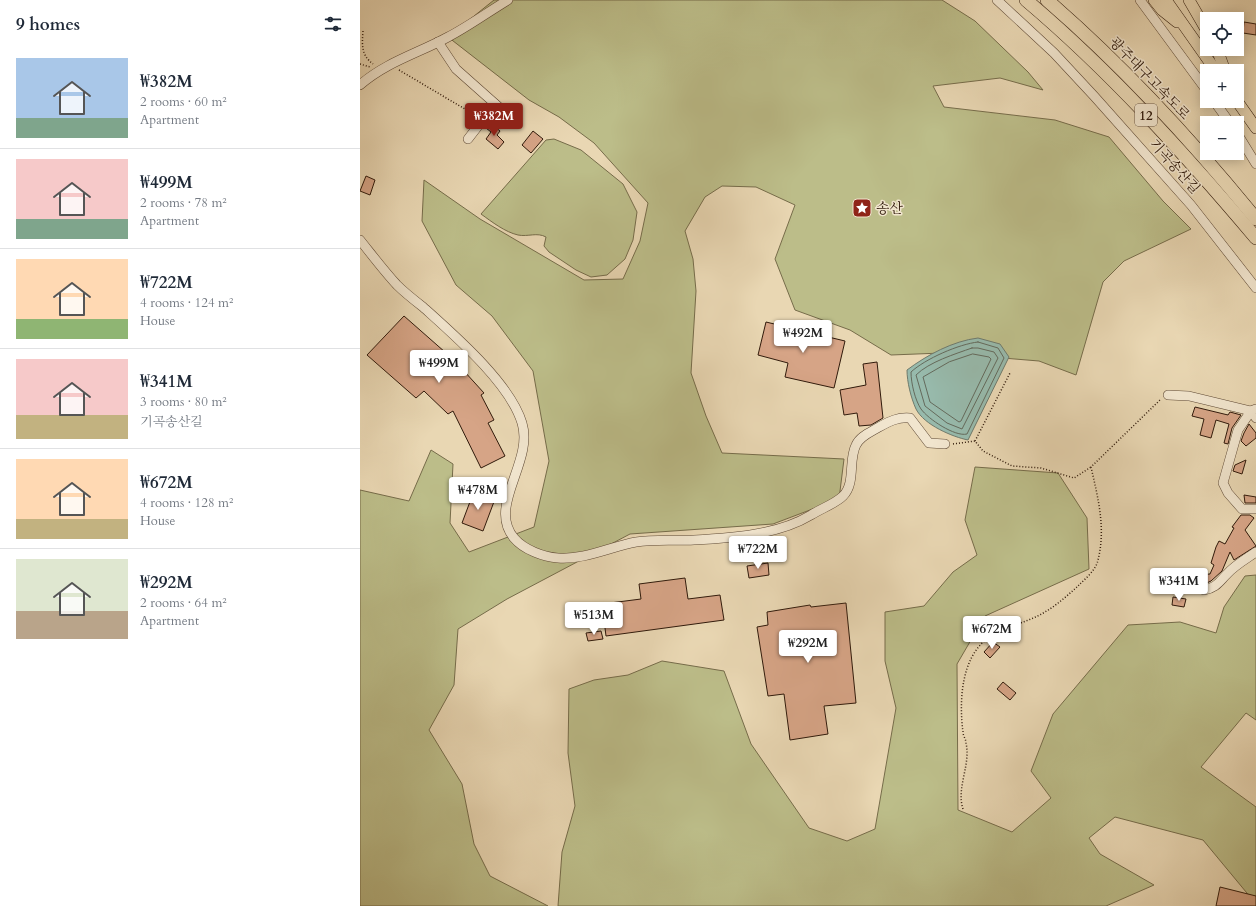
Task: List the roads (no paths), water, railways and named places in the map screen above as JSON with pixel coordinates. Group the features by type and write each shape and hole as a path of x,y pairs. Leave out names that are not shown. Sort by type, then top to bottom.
{"highway":[{"name":"광주대구고속도로","path":"1026,0 1106,72 1225,201 1256,238"},
{"name":"광주대구고속도로","path":"1047,0 1116,64 1236,194 1256,219"}],"main road":[{"path":"1154,0 1162,10 1188,32"},
{"path":"1166,0 1211,64"},
{"path":"1188,0 1200,20"},
{"path":"1242,108 1256,128"}],"street":[{"path":"360,85 381,70 438,42 508,0"},
{"name":"기곡송산길","path":"997,0 1054,53 1094,96 1191,205 1256,288"},
{"path":"1140,0 1200,81"},
{"path":"438,42 456,69 498,106 483,120 468,139"},
{"path":"1244,144 1256,164"},
{"path":"360,240 398,286 484,366 508,395 522,422 525,440 522,457 506,503 505,518 513,538 539,554 557,558 573,558 637,542 693,540 771,532 803,520 843,496 851,479 852,457 857,443 864,436 891,421 901,417 910,418 929,443 945,444"},
{"path":"1168,394 1189,396 1254,412 1238,430 1222,483 1228,493 1242,509 1256,510"},
{"path":"1204,590 1212,589 1218,585 1227,574 1256,552"}],"water":[{"path":"978,338 1000,344 1009,357 968,440 939,429 920,415 911,395 907,370 923,359 950,345"}],"place":[{"name":"송산","path":"862,208"}]}
